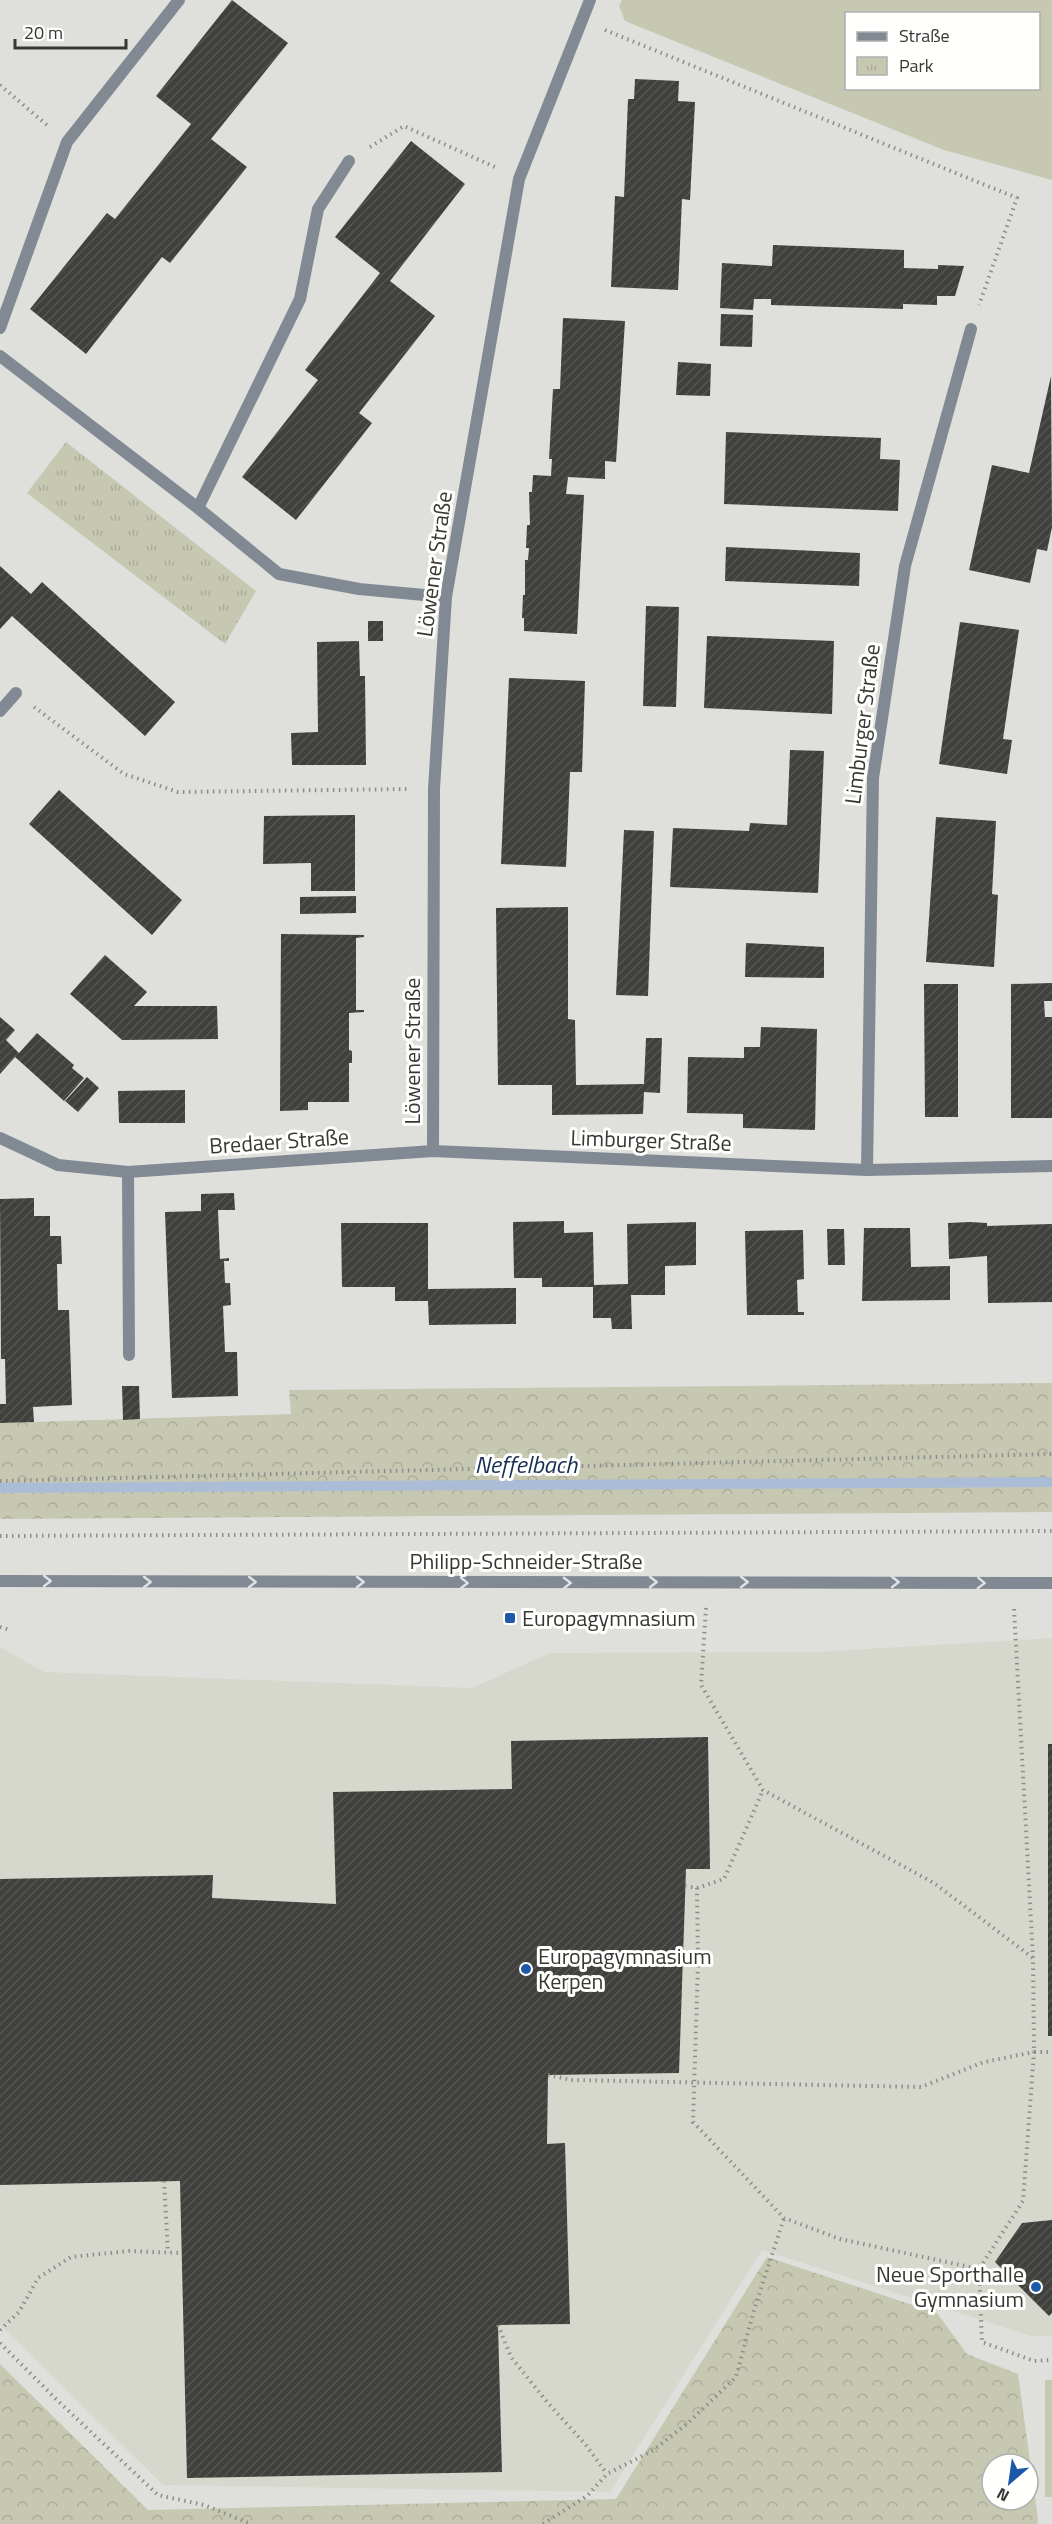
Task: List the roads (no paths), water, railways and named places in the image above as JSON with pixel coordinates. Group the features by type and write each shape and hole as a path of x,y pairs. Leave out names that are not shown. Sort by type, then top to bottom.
{"street":[{"path":"0,327 67,142 179,0"},
{"name":"Löwener Straße","path":"433,1151 434,789 446,597 519,179 590,0"},
{"path":"198,508 300,299 318,209 349,161"},
{"name":"Limburger Straße","path":"867,1170 873,778 905,566 971,329"},
{"path":"0,356 198,508 279,574 359,589 446,597"},
{"path":"0,711 16,693"},
{"name":"Bredaer Straße","path":"0,1138 58,1165 128,1172 433,1151"},
{"name":"Limburger Straße","path":"433,1151 867,1170 1052,1166"},
{"path":"128,1172 129,1355"},
{"name":"Philipp-Schneider-Straße","path":"0,1581 1052,1583"}],"waterway":[{"name":"Neffelbach","path":"0,1488 1052,1482"}],"place":[{"name":"Europagymnasium","path":"510,1618"},
{"name":"Europagymnasium Kerpen","path":"526,1969"},
{"name":"Neue Sporthalle Gymnasium","path":"1036,2287"}]}
